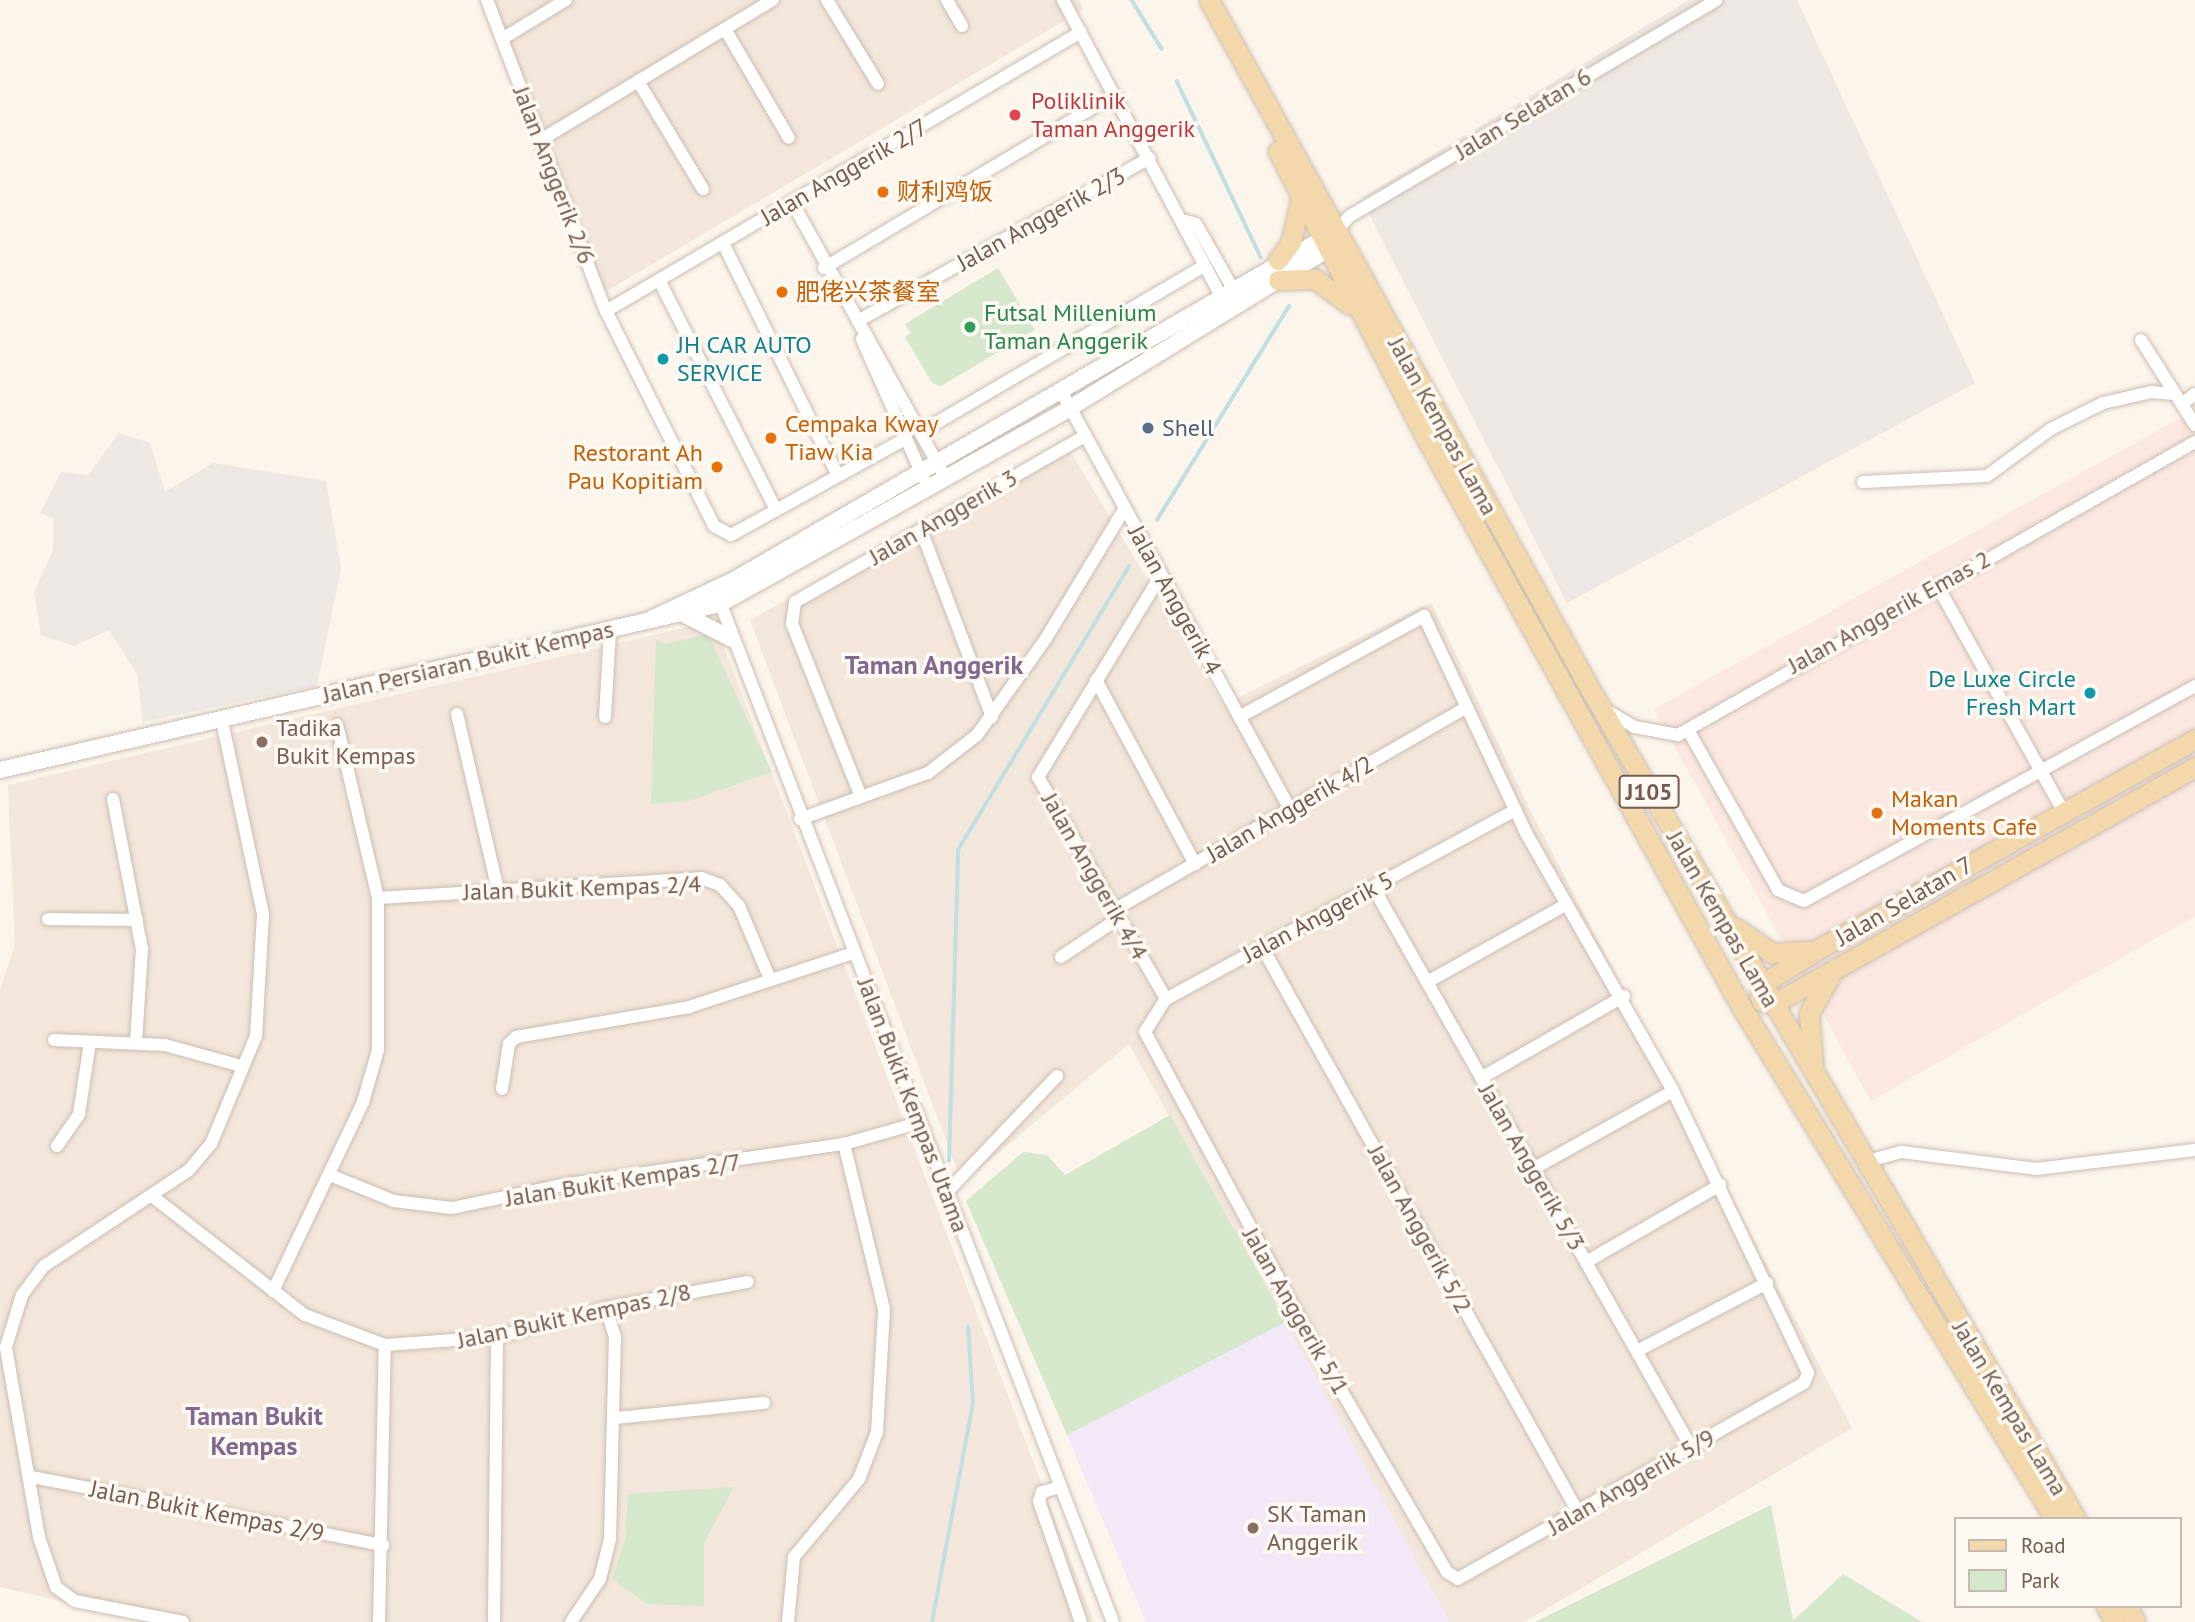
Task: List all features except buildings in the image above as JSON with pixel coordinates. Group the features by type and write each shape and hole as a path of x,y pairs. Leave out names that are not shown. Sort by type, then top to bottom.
{"main road":[{"name":"Jalan Kempas Lama","path":"1209,0 1239,56 1361,314 1701,934 1790,1086 2054,1517"},
{"name":"Jalan Kempas Lama","path":"1239,56 1301,198 1590,689 1765,996 1815,1074 1864,1162 2075,1517"},
{"path":"1279,260 1291,242 1301,198"},
{"path":"1278,280 1315,279 1361,314"},
{"name":"Jalan Selatan 7","path":"1765,996 1820,948 2063,810 2195,739"},
{"name":"Jalan Selatan 7","path":"1765,996 1840,967 2195,767"},
{"path":"1716,908 1772,953 1820,948"},
{"path":"1701,934 1737,985 1765,996 1760,1023 1790,1086"},
{"path":"1815,1074 1811,1004 1840,967"}],"street":[{"name":"Jalan Anggerik 2/6","path":"487,0 606,311 714,526 731,535 776,510"},
{"path":"502,39 566,0"},
{"path":"539,141 773,0"},
{"path":"827,0 878,84"},
{"path":"947,0 962,26"},
{"path":"1063,0 1186,220 1204,266 1227,293"},
{"name":"Jalan Selatan 6","path":"1327,240 1350,216 1716,0"},
{"path":"725,29 789,138"},
{"name":"Jalan Anggerik 2/7","path":"606,311 1081,32"},
{"path":"638,81 703,189"},
{"path":"824,268 1114,95"},
{"name":"Jalan Anggerik 2/3","path":"858,321 1150,158"},
{"path":"792,202 824,268 858,321 946,479"},
{"path":"1186,220 1196,224 1227,293"},
{"name":"Jalan Persiaran Bukit Kempas","path":"649,620 921,472 1279,260 1327,240"},
{"name":"Jalan Persiaran Bukit Kempas","path":"0,770 222,721 649,620 685,615 720,604 1070,408 1278,280 1327,240"},
{"path":"723,243 838,477"},
{"path":"921,432 1204,266"},
{"path":"659,280 776,510 903,440"},
{"path":"858,321 903,440 929,489"},
{"path":"2141,340 2195,425"},
{"name":"Jalan Anggerik 4","path":"1061,391 1290,809"},
{"path":"1863,482 1987,476 2051,429 2103,403 2151,392 2178,399 2195,394"},
{"name":"Jalan Anggerik 3","path":"861,797 792,624 790,612 800,596 1085,436"},
{"name":"Jalan Anggerik Emas 2","path":"1688,730 1937,585 2195,442"},
{"path":"800,819 928,772 992,717 1125,508"},
{"path":"920,530 992,717"},
{"name":"Jalan Anggerik 4/4","path":"1161,575 1038,777 1166,999"},
{"path":"1937,585 2063,810"},
{"name":"Jalan Bukit Kempas Utama","path":"714,587 800,819 1112,1619"},
{"path":"685,615 732,639"},
{"path":"1239,717 1424,616 1515,810 1567,904 1624,996 1767,1283 1637,1351"},
{"path":"605,717 610,630"},
{"path":"1096,680 1195,864"},
{"path":"1590,689 1612,718 1678,735 1688,730 1778,890 1804,901 2039,767 2195,686"},
{"name":"Jalan Anggerik 4/2","path":"1061,957 1116,914 1195,864 1466,707"},
{"path":"457,714 498,890"},
{"path":"183,1622 75,1601 56,1587 45,1565 32,1477 6,1347 22,1295 65,1248 152,1196 211,1144 241,1066 256,1036 263,914 222,721"},
{"path":"273,1291 330,1175 378,1050 378,898 337,725"},
{"path":"113,799 142,949 136,1043"},
{"name":"Jalan Anggerik 5","path":"1146,1042 1147,1020 1166,999 1515,810"},
{"name":"Jalan Bukit Kempas 2/4","path":"378,898 701,877 720,886 739,906 770,979"},
{"name":"Jalan Anggerik 5/3","path":"1373,887 1691,1447"},
{"path":"1427,982 1567,904"},
{"path":"48,919 137,920"},
{"name":"Jalan Anggerik 5/2","path":"1262,947 1578,1512"},
{"path":"502,1089 509,1044 516,1037 689,1007 853,953"},
{"path":"1481,1078 1624,996"},
{"path":"54,1040 136,1043 178,1048 241,1066"},
{"path":"57,1146 79,1114 90,1042"},
{"name":"Jalan Anggerik 5/1","path":"1146,1042 1452,1577"},
{"path":"947,1192 1057,1076"},
{"path":"1533,1169 1673,1091"},
{"name":"Jalan Bukit Kempas 2/7","path":"330,1175 394,1201 452,1208 562,1185 844,1144 918,1123"},
{"path":"788,1622 794,1558 859,1479 877,1432 884,1309 844,1144"},
{"path":"1864,1162 1902,1152 2036,1169 2195,1150"},
{"path":"1586,1262 1720,1185"},
{"name":"Jalan Bukit Kempas 2/8","path":"152,1196 304,1315 385,1345 497,1337 606,1308 748,1282"},
{"name":"Jalan Anggerik 5/9","path":"1452,1577 1464,1577 1807,1378 1767,1283"},
{"path":"571,1622 600,1579 610,1539 615,1337 606,1308"},
{"path":"495,1622 497,1337"},
{"path":"379,1622 383,1545 385,1345"},
{"path":"615,1418 764,1403"},
{"name":"Jalan Bukit Kempas 2/9","path":"32,1477 383,1545"},
{"path":"1060,1487 1042,1492 1039,1501 1081,1622"},
{"path":"101,1622 105,1607"},
{"path":"1097,1622 1112,1619"}],"shaded area":[{"path":"484,0 1079,0 1084,9 605,292"},
{"path":"1689,0 1797,0 1975,383 1567,603 1361,198"},
{"path":"2195,410 2195,916 1871,1101 1654,709"},
{"path":"119,433 150,443 165,492 213,463 326,481 341,568 317,686 143,722 137,674 109,630 74,646 41,635 34,592 53,550 53,518 40,513 61,472 88,475"},
{"path":"1067,446 1223,705 1431,602 1528,806 1852,1428 1524,1622 1450,1622 1129,1044 962,1183 750,620"},
{"path":"714,621 1094,1622 151,1622 0,1587 0,990 15,945 8,785"},
{"name":"SK Taman Anggerik","path":"1286,1322 1450,1622 1146,1622 1067,1435"}],"green space":[{"name":"Futsal Millenium Taman Anggerik","path":"998,268 1035,330 941,386 932,383 905,337 911,333 905,324"},
{"path":"708,634 772,772 689,801 651,804 656,639 665,644"},
{"path":"1170,1115 1286,1322 1067,1435 966,1201 1023,1152 1047,1155 1065,1175"},
{"path":"734,1487 704,1543 704,1606 647,1604 612,1579 625,1539 628,1494"},
{"path":"1771,1505 1793,1621 1843,1574 1922,1622 1535,1622"}],"waterway":[{"path":"1132,0 1162,49"},
{"path":"1177,81 1261,257"},
{"path":"1157,520 1289,306"},
{"path":"949,1161 958,850 1129,567"},
{"path":"932,1622 973,1403 968,1327"}],"place":[{"name":"Poliklinik Taman Anggerik","path":"1015,115"},
{"name":"财利鸡饭","path":"883,192"},
{"name":"肥佬兴茶餐室","path":"782,292"},
{"name":"Futsal Millenium Taman Anggerik","path":"970,327"},
{"name":"JH CAR AUTO SERVICE","path":"663,359"},
{"name":"Shell","path":"1148,428"},
{"name":"Cempaka Kway Tiaw Kia","path":"771,438"},
{"name":"Restorant Ah Pau Kopitiam","path":"717,467"},
{"name":"De Luxe Circle Fresh Mart","path":"2090,693"},
{"name":"Tadika Bukit Kempas","path":"262,742"},
{"name":"Makan Moments Cafe","path":"1877,813"},
{"name":"SK Taman Anggerik","path":"1253,1528"}],"district":[{"name":"Taman Anggerik","path":"934,665"},
{"name":"Taman Bukit Kempas","path":"254,1431"}]}
